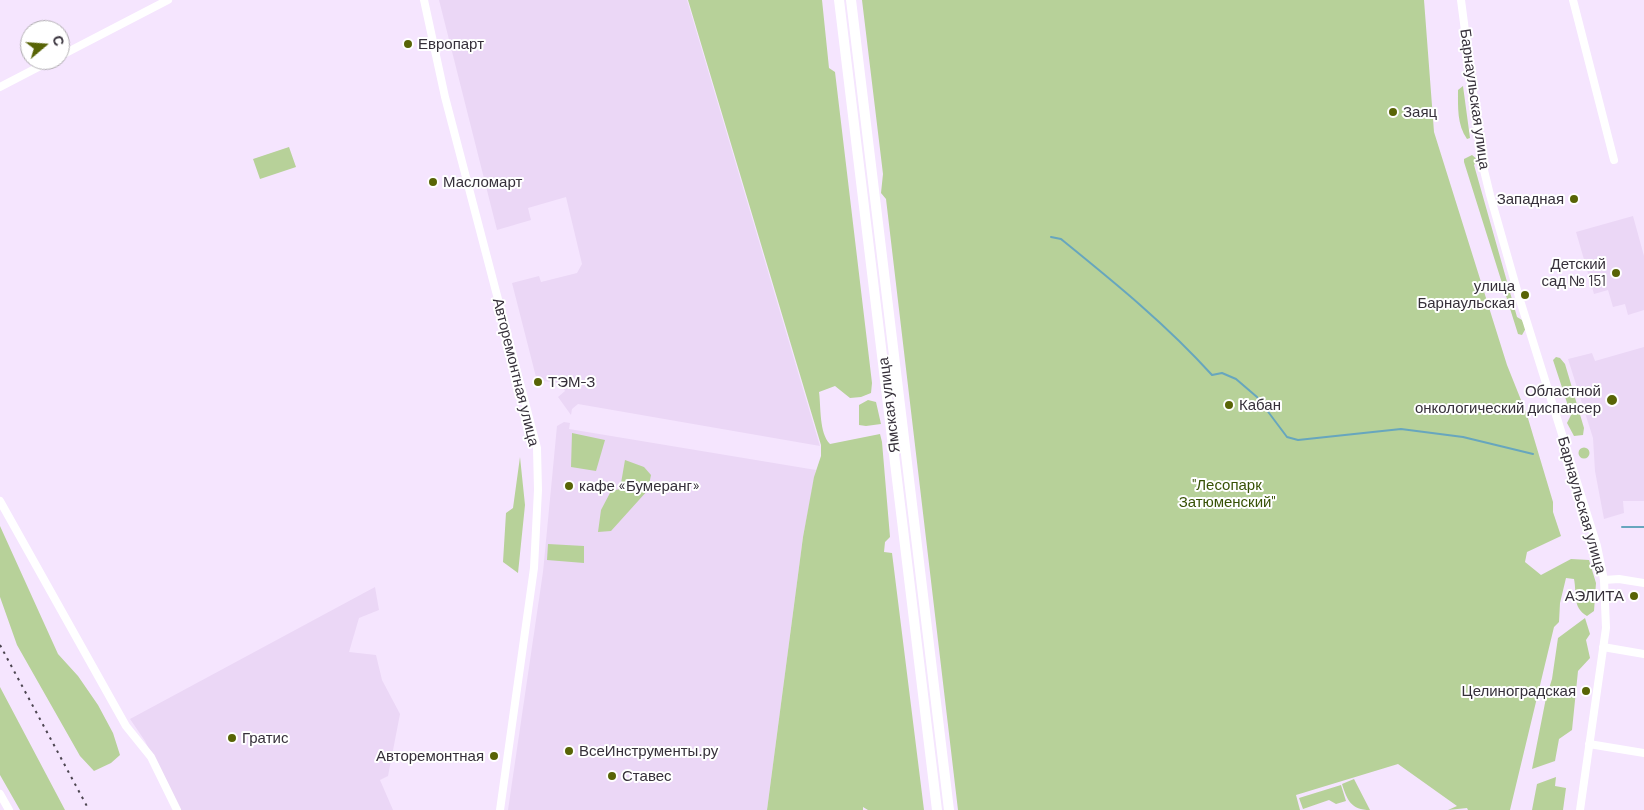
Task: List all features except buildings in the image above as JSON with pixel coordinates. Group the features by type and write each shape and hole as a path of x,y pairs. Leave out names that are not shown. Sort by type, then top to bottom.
{"main road":[{"name":"Ямская улица","path":"839,0 937,810"},
{"name":"Ямская улица","path":"851,0 949,810"},
{"path":"920,667 932,665"}],"street":[{"path":"70,51 168,0"},
{"name":"Авторемонтная улица","path":"424,0 445,97 536,448 538,490 535,558 500,810"},
{"name":"Барнаульская улица","path":"1461,0 1482,162 1490,195 1522,307 1597,546 1604,580 1606,628 1580,810"},
{"path":"1573,0 1614,160"},
{"path":"0,86 32,70"},
{"path":"0,501 126,726 151,757 177,810"},
{"path":"1604,580 1619,579 1644,583"},
{"path":"1603,647 1644,654"},
{"path":"1589,744 1644,753"},
{"path":"0,794 9,810"}],"shaded area":[{"path":"439,0 687,0 820,446 578,404 572,409 571,415 558,397 565,391 560,383 543,381 536,377 512,283 539,276 541,282 577,273 582,264 566,197 528,208 531,220 497,230"},
{"name":"Детский сад № 151","path":"1633,216 1644,256 1644,310 1628,315 1625,304 1613,307 1608,290 1594,294 1576,232"},
{"name":"Областной онкологический диспансер","path":"1644,347 1644,501 1623,501 1624,513 1604,519 1595,471 1593,438 1568,359 1592,353 1595,361"},
{"path":"564,422 570,423 569,429 816,470 803,537 767,810 508,810 543,572 557,426"},
{"path":"375,587 379,610 359,618 349,652 376,655 382,680 400,714 388,776 380,780 393,810 179,810 145,741 130,719"}],"green space":[{"path":"688,0 822,0 829,68 835,72 872,383 871,393 861,397 850,398 835,386 819,392 821,419 826,439 830,444 880,434 890,537 885,542 884,552 892,553 924,810 868,810 863,807 863,810 767,810 803,537 814,477 821,456 821,445"},
{"name":"\"Лесопарк Затюменский\"","path":"862,0 1424,0 1434,132 1507,365 1527,415 1561,536 1527,552 1525,562 1541,575 1571,559 1589,560 1596,583 1594,611 1587,616 1579,609 1577,604 1574,579 1566,578 1560,603 1559,622 1554,627 1510,810 1468,810 1467,808 1448,810 1457,806 1398,764 1296,795 1300,810 958,810 886,199 881,193 883,174"},
{"path":"1463,86 1470,138 1467,139 1461,128 1458,109 1458,90"},
{"path":"289,147 296,167 260,179 253,159"},
{"path":"1472,155 1478,160 1474,165 1517,317 1522,320 1526,328 1522,335 1518,334 1464,162 1464,159"},
{"path":"1556,357 1560,358 1565,364 1584,428 1583,435 1574,436 1567,423 1571,415 1553,360"},
{"path":"868,400 876,402 881,424 859,425 859,405"},
{"path":"572,433 605,440 596,471 571,467"},
{"path":"1584,447 1590,453 1584,459 1578,453"},
{"path":"520,457 525,505 518,573 503,562 506,513 513,508"},
{"path":"625,460 644,467 651,475 648,490 611,531 598,532 601,510 611,491 620,489"},
{"path":"0,526 58,654 78,676 98,705 113,733 120,755 111,763 94,771 80,756 17,645 0,597"},
{"path":"548,544 584,546 584,563 547,560"},
{"path":"1585,618 1590,634 1586,640 1590,658 1578,671 1572,730 1559,739 1555,761 1532,769 1546,698 1552,679 1558,638"},
{"path":"0,687 65,810 20,810 0,775"},
{"path":"1556,777 1555,786 1566,788 1563,810 1532,810 1537,784"},
{"path":"1354,779 1370,810 1354,806 1348,799 1342,784"},
{"path":"1341,785 1346,801 1336,804 1329,800 1303,809 1299,798"}],"waterway":[{"path":"1051,237 1061,239 1120,287 1176,338 1212,375 1222,373 1236,379 1257,397 1287,437 1298,440 1401,429 1463,437 1533,454"},
{"path":"1622,527 1644,527"}],"railway":[{"path":"0,645 89,810"}],"place":[{"name":"Европарт","path":"408,44"},
{"name":"Заяц","path":"1393,112"},
{"name":"Масломарт","path":"433,182"},
{"name":"Западная","path":"1574,199"},
{"name":"Детский сад № 151","path":"1616,273"},
{"name":"улица Барнаульская","path":"1525,295"},
{"name":"ТЭМ-З","path":"538,382"},
{"name":"Областной онкологический диспансер","path":"1612,400"},
{"name":"Кабан","path":"1229,405"},
{"name":"кафе «Бумеранг»","path":"569,486"},
{"name":"АЭЛИТА","path":"1634,596"},
{"name":"Целиноградская","path":"1586,691"},
{"name":"Гратис","path":"232,738"},
{"name":"ВсеИнструменты.ру","path":"569,751"},
{"name":"Авторемонтная","path":"494,756"},
{"name":"Ставес","path":"612,776"}]}
